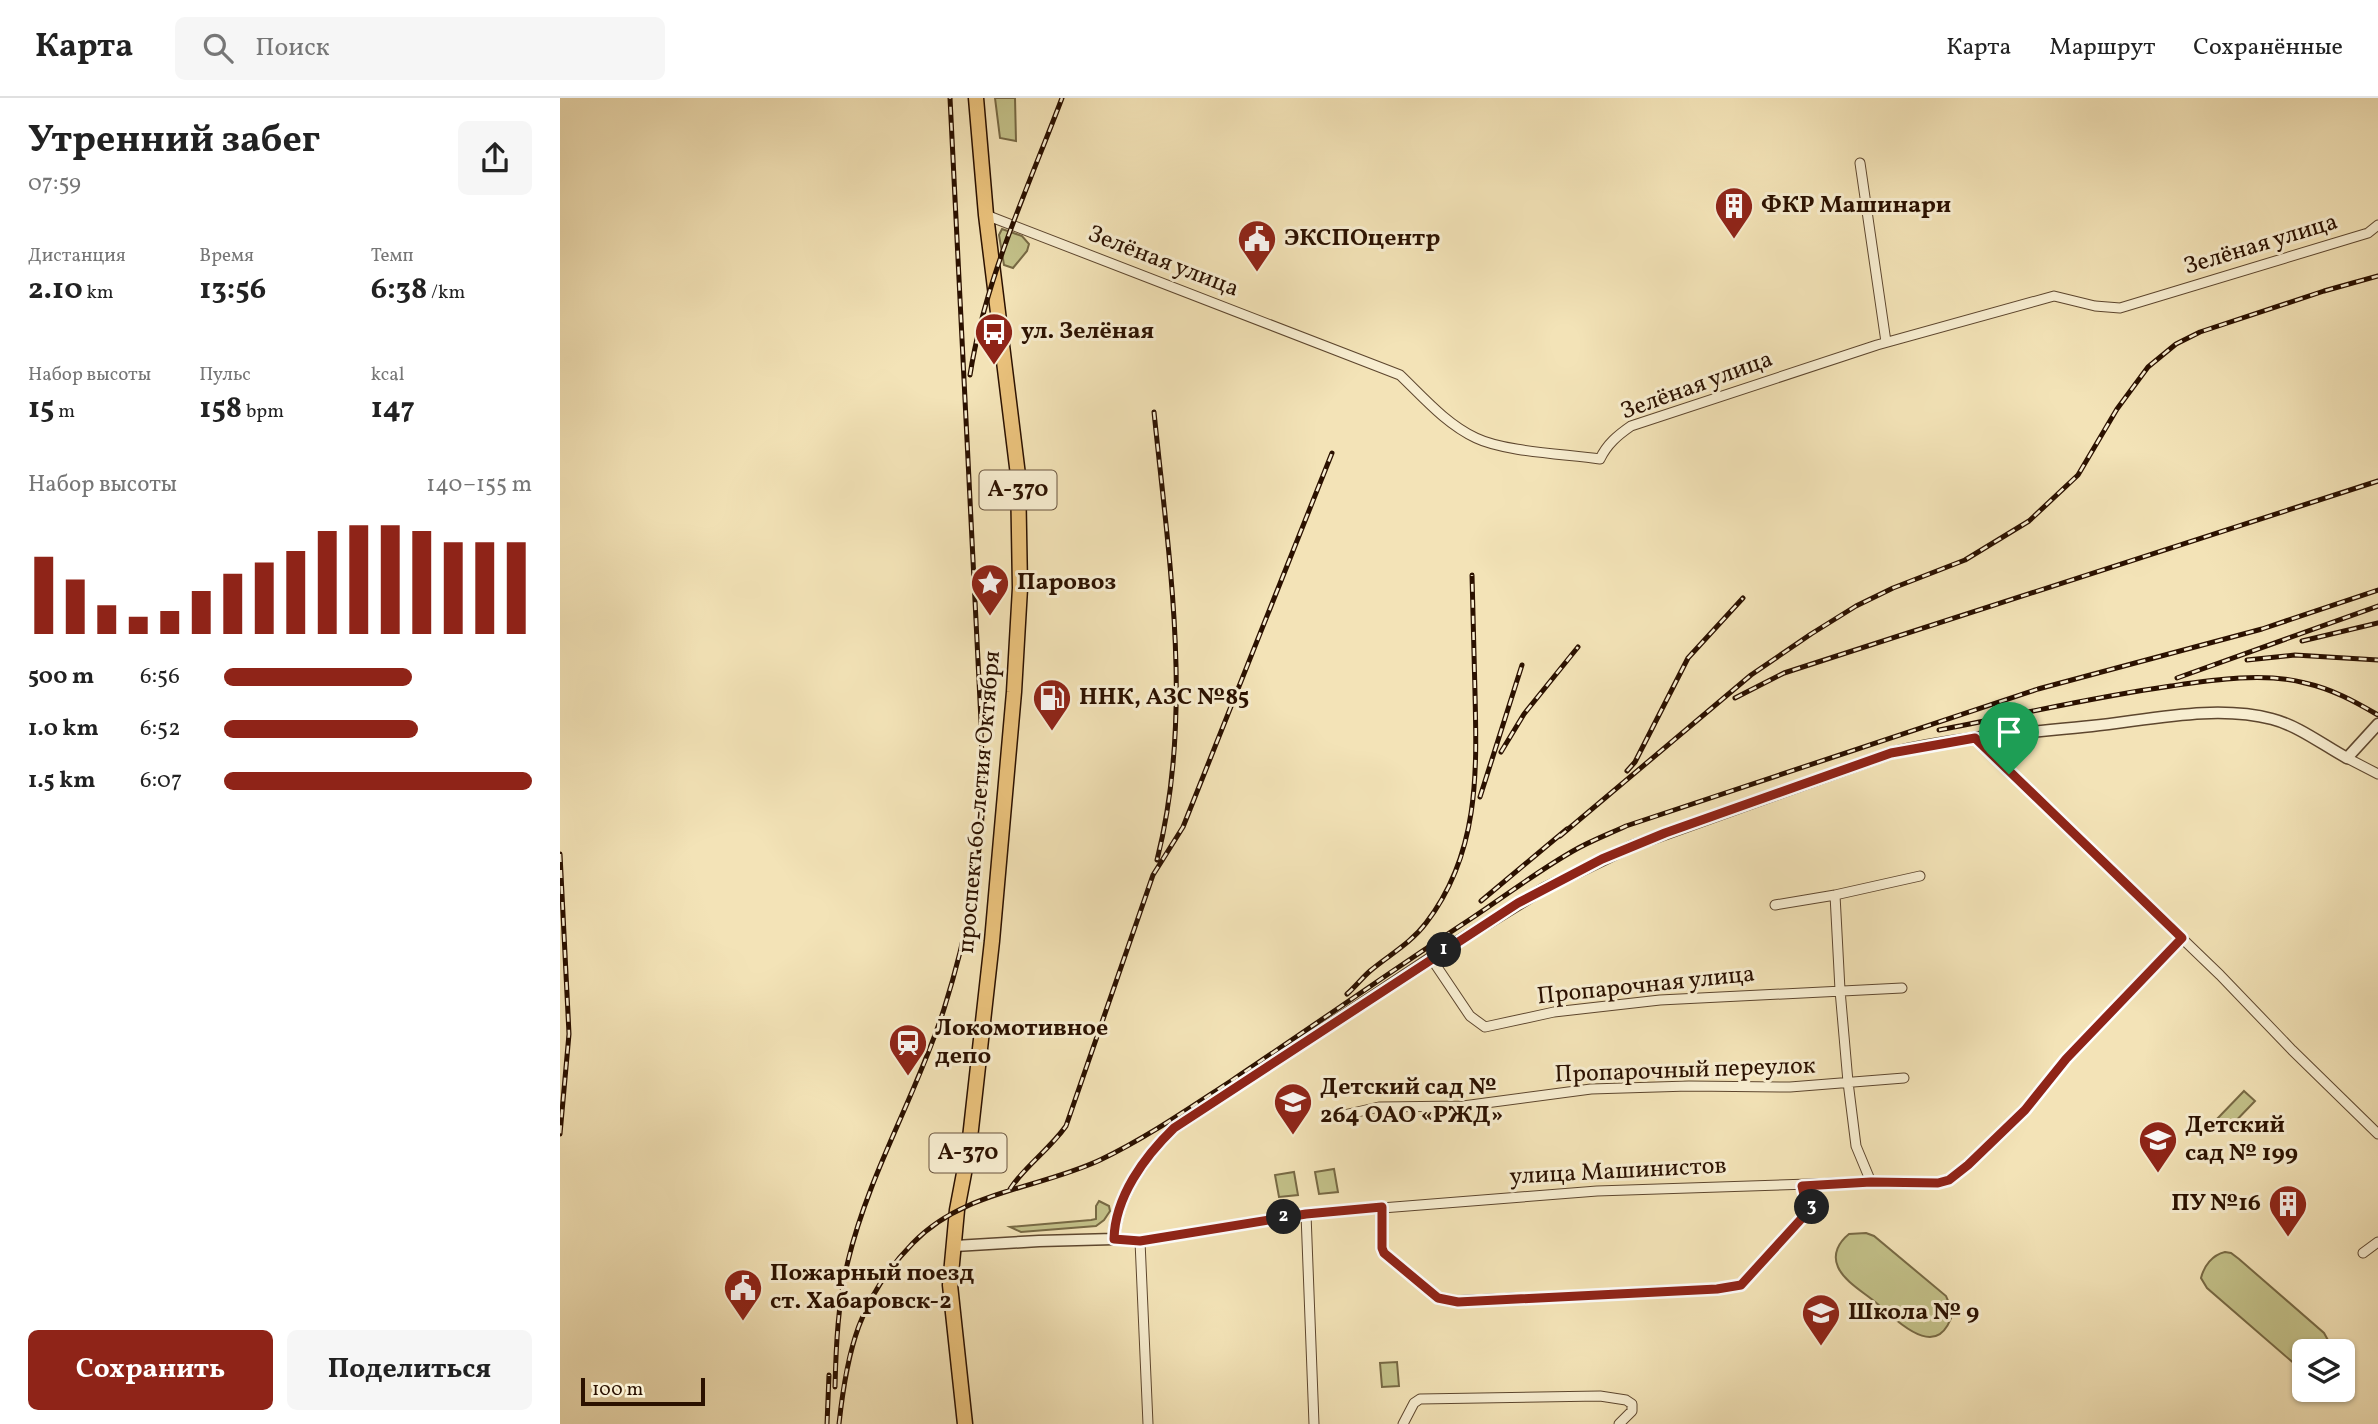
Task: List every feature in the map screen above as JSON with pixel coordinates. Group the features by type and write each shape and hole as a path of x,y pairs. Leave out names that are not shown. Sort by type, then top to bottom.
{"highway":[{"name":"проспект 60-летия Октября","path":"965,1424 950,1285 957,1210 970,1139 992,941 1014,692 1020,588 1018,475 986,215 976,98"}],"street":[{"path":"1860,163 1886,342"},
{"name":"Зелёная улица","path":"986,215 1400,375 1453,425 1477,439 1502,446 1600,459 1618,434 1631,426 1886,342 2054,296 2095,306 2120,308 2368,233 2378,225"},
{"path":"1114,1239 1115,1222 1125,1192 1156,1146 1174,1128 1518,903 1632,846 1891,753 1975,738 2207,713 2271,719 2291,726 2378,774"},
{"path":"2347,758 2378,724"},
{"path":"1975,738 2378,1133"},
{"path":"1775,905 1920,876"},
{"path":"1835,895 1840,990 1856,1146 1871,1182"},
{"name":"улица Машинистов","path":"955,1246 1039,1241 1140,1241 1306,1214 1597,1191 1871,1182 1938,1183 1949,1180 1968,1165 2025,1110 2066,1059 2182,938"},
{"name":"Пропарочная улица","path":"1431,958 1470,1016 1485,1027 1554,1012 1647,1001 1902,988"},
{"name":"Пропарочный переулок","path":"1344,1115 1379,1107 1463,1106 1591,1089 1790,1087 1904,1078"},
{"path":"1382,1207 1384,1253 1438,1298 1458,1302 1717,1289 1741,1285 1813,1206 1805,1199 1802,1186"},
{"path":"1306,1214 1314,1424"},
{"path":"1140,1241 1148,1424"},
{"path":"2363,1253 2378,1242"},
{"path":"1404,1424 1414,1403 1420,1399 1600,1396 1626,1400 1632,1404 1632,1411 1619,1424"}],"shaded area":[{"path":"995,98 1015,98 1016,141 1000,138"},
{"path":"1002,229 1022,236 1029,244 1027,251 1013,268 1004,265 999,235"},
{"path":"2244,1091 2255,1101 2227,1130 2216,1120"},
{"path":"1334,1169 1338,1192 1319,1194 1315,1172"},
{"path":"1294,1172 1298,1195 1279,1197 1275,1175"},
{"path":"1099,1201 1109,1206 1110,1211 1096,1226 1021,1232 1010,1227 1096,1219 1096,1206"},
{"path":"1866,1233 1874,1236 1946,1296 1953,1312 1946,1328 1938,1335 1927,1337 1905,1327 1854,1286 1841,1272 1836,1253 1842,1241 1849,1234"},
{"path":"2220,1253 2231,1253 2239,1259 2324,1333 2327,1339 2292,1339 2292,1362 2207,1288 2201,1278 2204,1269 2212,1258"},
{"path":"1397,1362 1399,1386 1382,1387 1380,1363"}],"railway":[{"path":"835,1387 840,1308 848,1261 868,1196 921,1072 944,1009 971,904 982,822 981,721 950,98"},
{"path":"970,375 977,339 997,269 1062,98"},
{"path":"1560,836 1751,675 1811,634 1856,606 1893,588 1965,560 2029,521 2078,475 2117,409 2148,367 2176,344 2200,332 2378,276"},
{"path":"1154,412 1171,580 1176,693 1168,805 1157,860"},
{"path":"1010,1189 1066,1126 1153,875 1183,827 1332,453"},
{"path":"1735,698 1784,673 2378,481"},
{"path":"1347,994 1370,971 1414,937 1426,923 1443,897 1465,841 1471,813 1476,753 1472,575"},
{"path":"839,1424 846,1372 868,1305 895,1264 913,1243 933,1226 978,1202 1100,1160 1150,1133 1579,847 1626,826 2038,689 2262,629 2378,590"},
{"path":"1627,771 1635,762 1688,658 1743,598"},
{"path":"2177,678 2378,606"},
{"path":"2302,641 2378,623"},
{"path":"1501,752 1524,714 1578,647"},
{"path":"2247,660 2295,655 2378,660"},
{"path":"1480,797 1522,665"},
{"path":"1939,730 2113,695 2238,678 2273,678 2315,686 2343,696 2378,715"},
{"path":"1481,901 1567,829"},
{"path":"560,854 569,1034 560,1134"},
{"path":"827,1424 829,1375"}],"place":[{"name":"ФКР Машинари","path":"1734,240"},
{"name":"ЭКСПОцентр","path":"1257,273"},
{"name":"ул. Зелёная","path":"994,366"},
{"name":"Паровоз","path":"990,617"},
{"name":"ННК, АЗС №85","path":"1052,732"},
{"name":"Локомотивное депо","path":"908,1077"},
{"name":"Детский сад № 264 ОАО «РЖД»","path":"1293,1136"},
{"name":"Детский сад № 199","path":"2158,1174"},
{"name":"ПУ №16","path":"2288,1238"},
{"name":"Пожарный поезд ст. Хабаровск-2","path":"743,1322"},
{"name":"Школа № 9","path":"1821,1347"}],"route":[{"path":"1975,738 2009,774 2182,938 2066,1059 2025,1110 1949,1180 1938,1183 1871,1182 1802,1186 1805,1199 1813,1206 1741,1285 1717,1289 1449,1301 1438,1298 1384,1253 1382,1207 1306,1214 1140,1241 1114,1239 1115,1222 1125,1192 1156,1146 1174,1128 1431,958 1518,903 1574,873 1665,833 1908,749 1975,738"}]}
